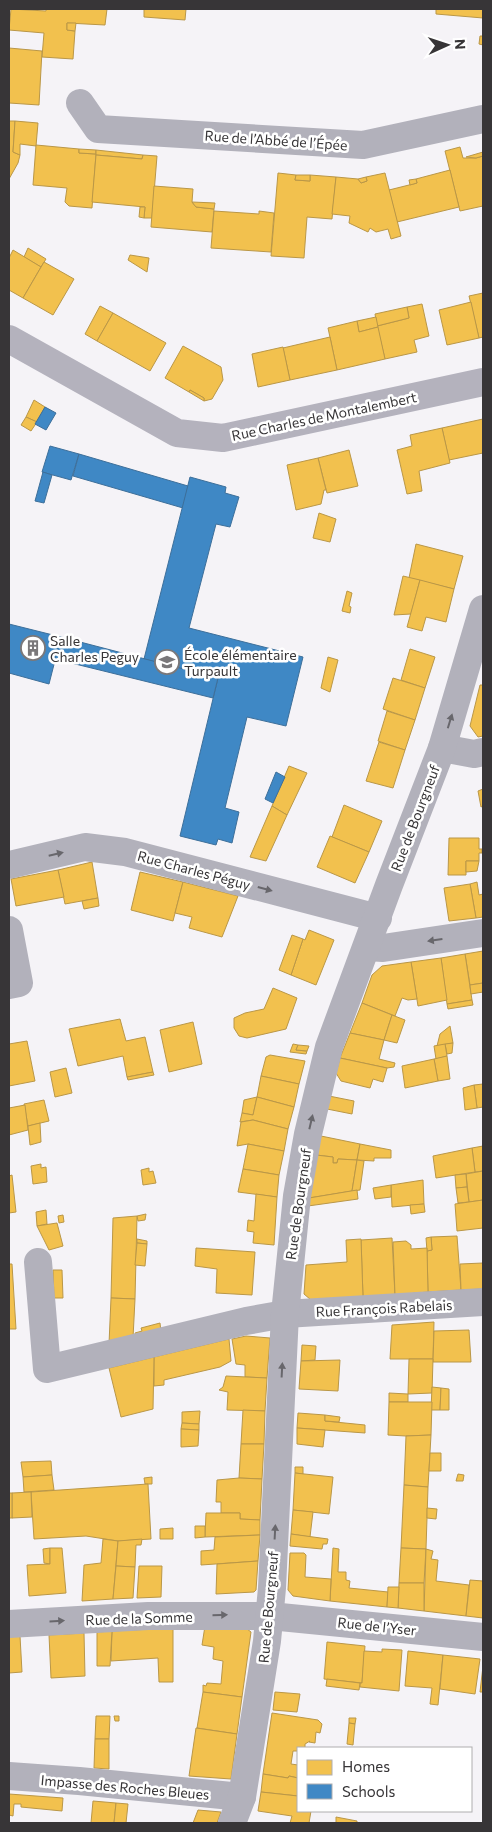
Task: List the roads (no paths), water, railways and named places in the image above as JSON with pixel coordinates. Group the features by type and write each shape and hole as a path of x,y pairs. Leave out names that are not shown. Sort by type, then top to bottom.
{"main road":[{"name":"Rue Charles de Montalembert","path":"9,339 177,433 223,438 483,382"}],"street":[{"name":"Rue de l’Abbé de l’Épée","path":"80,103 98,129 363,146 483,119"},
{"name":"Rue de Bourgneuf","path":"232,1823 242,1797 270,1616 284,1314 297,1196 308,1134 329,1047 442,748 483,609"},
{"path":"442,748 474,754 483,752"},
{"name":"Rue Charles Péguy","path":"9,865 85,848 126,852 378,918"},
{"path":"9,930 19,982 9,985"},
{"path":"367,947 383,948 483,933"},
{"name":"Rue François Rabelais","path":"38,1262 47,1370 246,1321 284,1314 483,1302"},
{"name":"Rue de la Somme","path":"9,1624 148,1616 270,1616"},
{"name":"Rue de l’Yser","path":"270,1616 483,1637"},
{"name":"Impasse des Roches Bleues","path":"9,1776 242,1797"}],"place":[{"name":"Salle Charles Peguy","path":"33,648"},
{"name":"École élémentaire Turpault","path":"167,662"}]}
